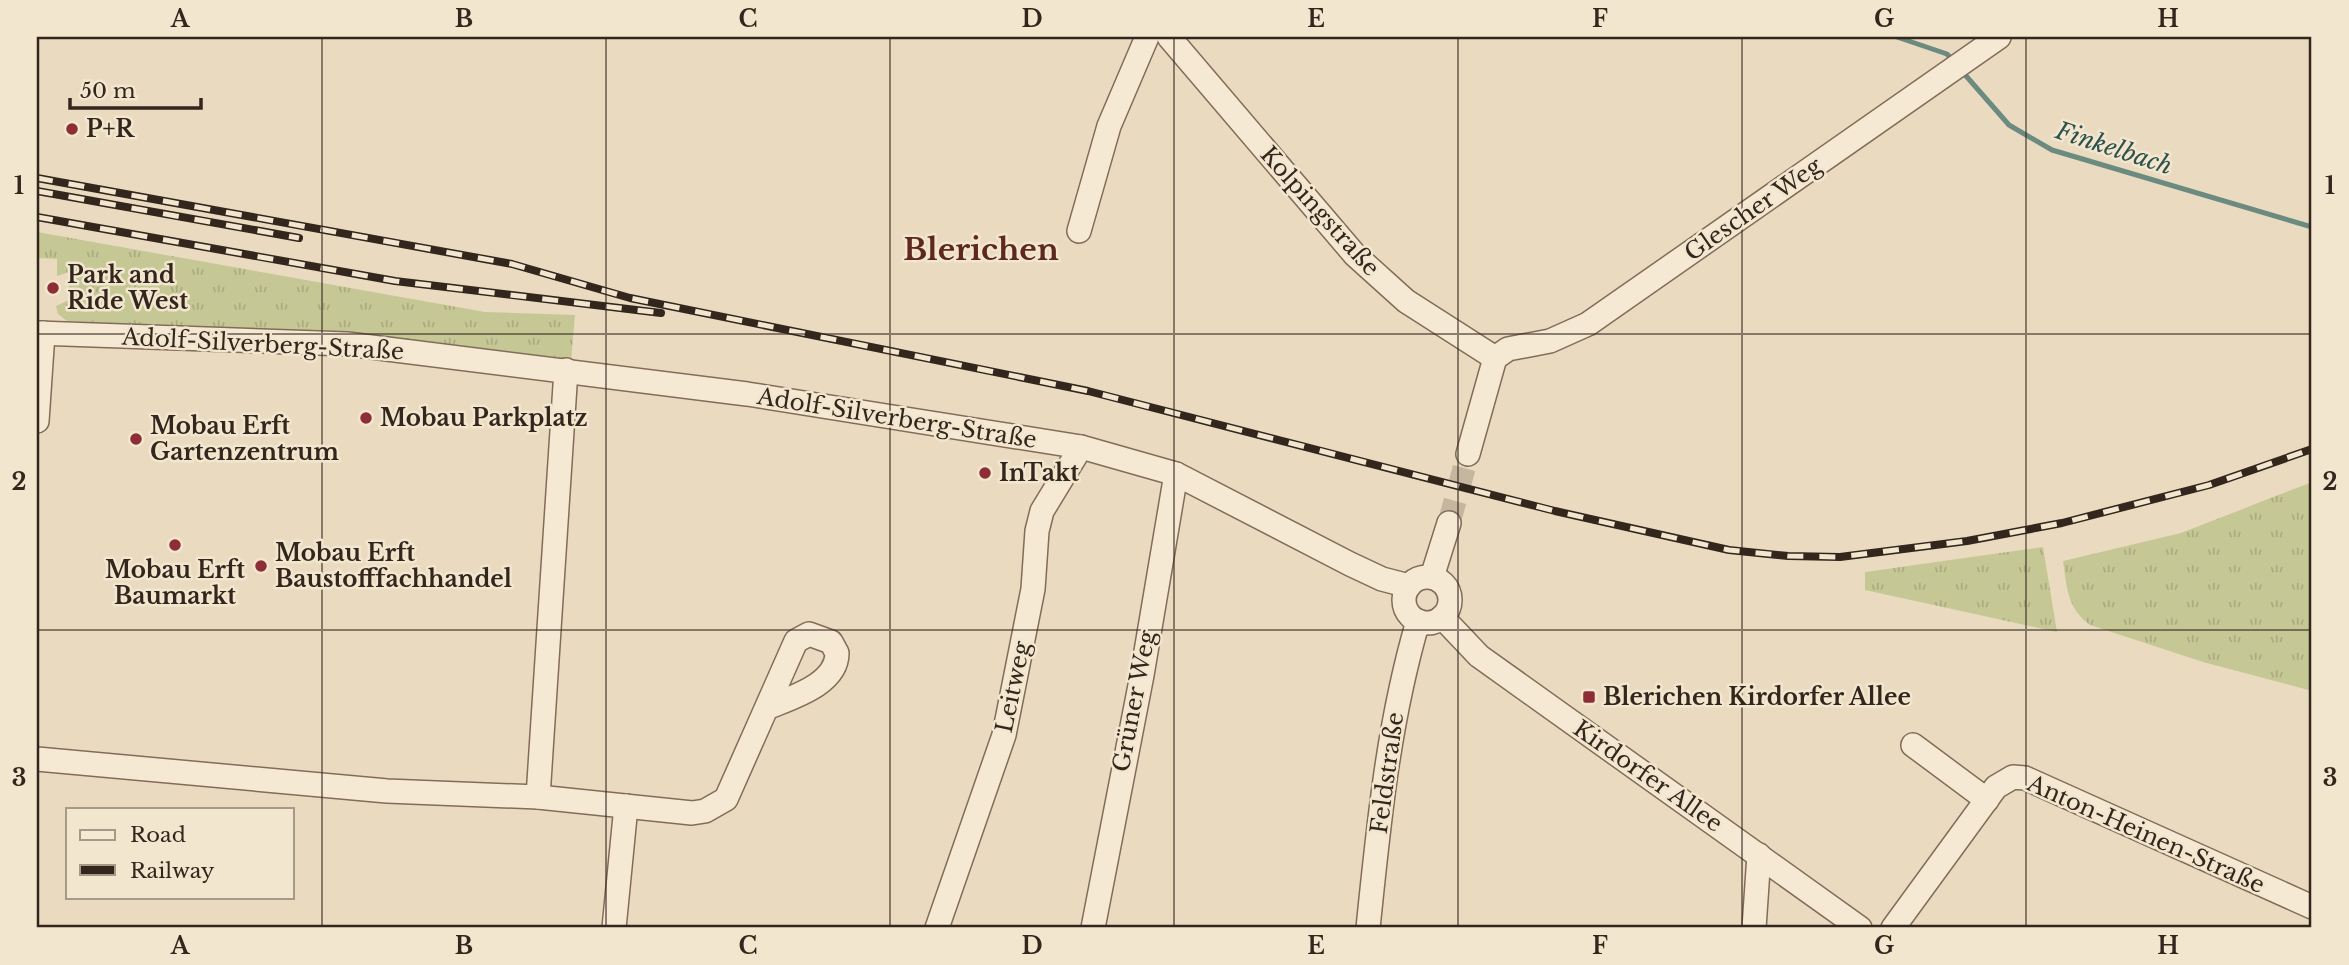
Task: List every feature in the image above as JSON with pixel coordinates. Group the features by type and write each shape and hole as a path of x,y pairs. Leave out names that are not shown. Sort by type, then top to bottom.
{"street":[{"path":"1079,231 1109,126 1147,37"},
{"name":"Kolpingstraße","path":"1169,37 1355,255 1406,301 1495,358"},
{"name":"Glescher Weg","path":"1495,358 1508,349 1550,341 1588,324 1999,37"},
{"name":"Adolf-Silverberg-Straße","path":"37,421 40,333 347,344 566,370 784,399 1081,447 1176,474 1350,564 1409,586"},
{"path":"1468,454 1495,358"},
{"path":"538,797 566,370"},
{"name":"Leitweg","path":"937,928 1004,735 1034,589 1037,531 1042,511 1081,447"},
{"name":"Grüner Weg","path":"1093,928 1142,674 1176,474"},
{"path":"1432,577 1449,523"},
{"path":"1432,577 1443,583 1450,596 1448,609 1442,617 1433,622 1418,621 1405,607 1409,586 1416,579 1432,577"},
{"name":"Kirdorfer Allee","path":"1442,617 1479,656 1860,928"},
{"name":"Feldstraße","path":"1368,928 1386,756 1401,679 1418,621"},
{"path":"37,759 387,791 538,797 692,813 705,811 726,799 769,707"},
{"path":"1913,745 1987,800"},
{"name":"Anton-Heinen-Straße","path":"1893,928 1996,788 2012,777 2025,778 2312,906"},
{"path":"614,928 626,806"},
{"path":"1754,928 1759,855"}],"green space":[{"path":"37,232 485,312 575,315 571,361 432,344 67,321 58,314 56,306 69,300 69,272 57,276 57,259 37,258"},
{"path":"2312,482 2312,691 2203,662 2090,625 2072,604 2063,561 2181,533"},
{"path":"2043,547 2057,632 1865,590 1865,572"}],"waterway":[{"name":"Finkelbach","path":"1897,37 1947,54 1954,62"},
{"name":"Finkelbach","path":"1960,69 2009,125 2052,150 2312,227"}],"tunnel":[{"path":"1449,523 1468,454"}],"railway":[{"path":"37,178 512,264 630,298 1088,391 1555,511 1729,550 1788,556 1840,557 1967,541 2062,523 2209,485 2312,449"},
{"path":"37,191 299,238"},
{"path":"37,217 395,281 661,313"}],"place":[{"name":"P+R","path":"72,129"},
{"name":"Park and Ride West","path":"53,288"},
{"name":"Mobau Parkplatz","path":"366,418"},
{"name":"Mobau Erft Gartenzentrum","path":"136,439"},
{"name":"InTakt","path":"985,473"},
{"name":"Mobau Erft Baumarkt","path":"175,545"},
{"name":"Mobau Erft Baustofffachhandel","path":"261,566"},
{"name":"Blerichen Kirdorfer Allee","path":"1589,697"}],"district":[{"name":"Blerichen","path":"981,249"}]}
